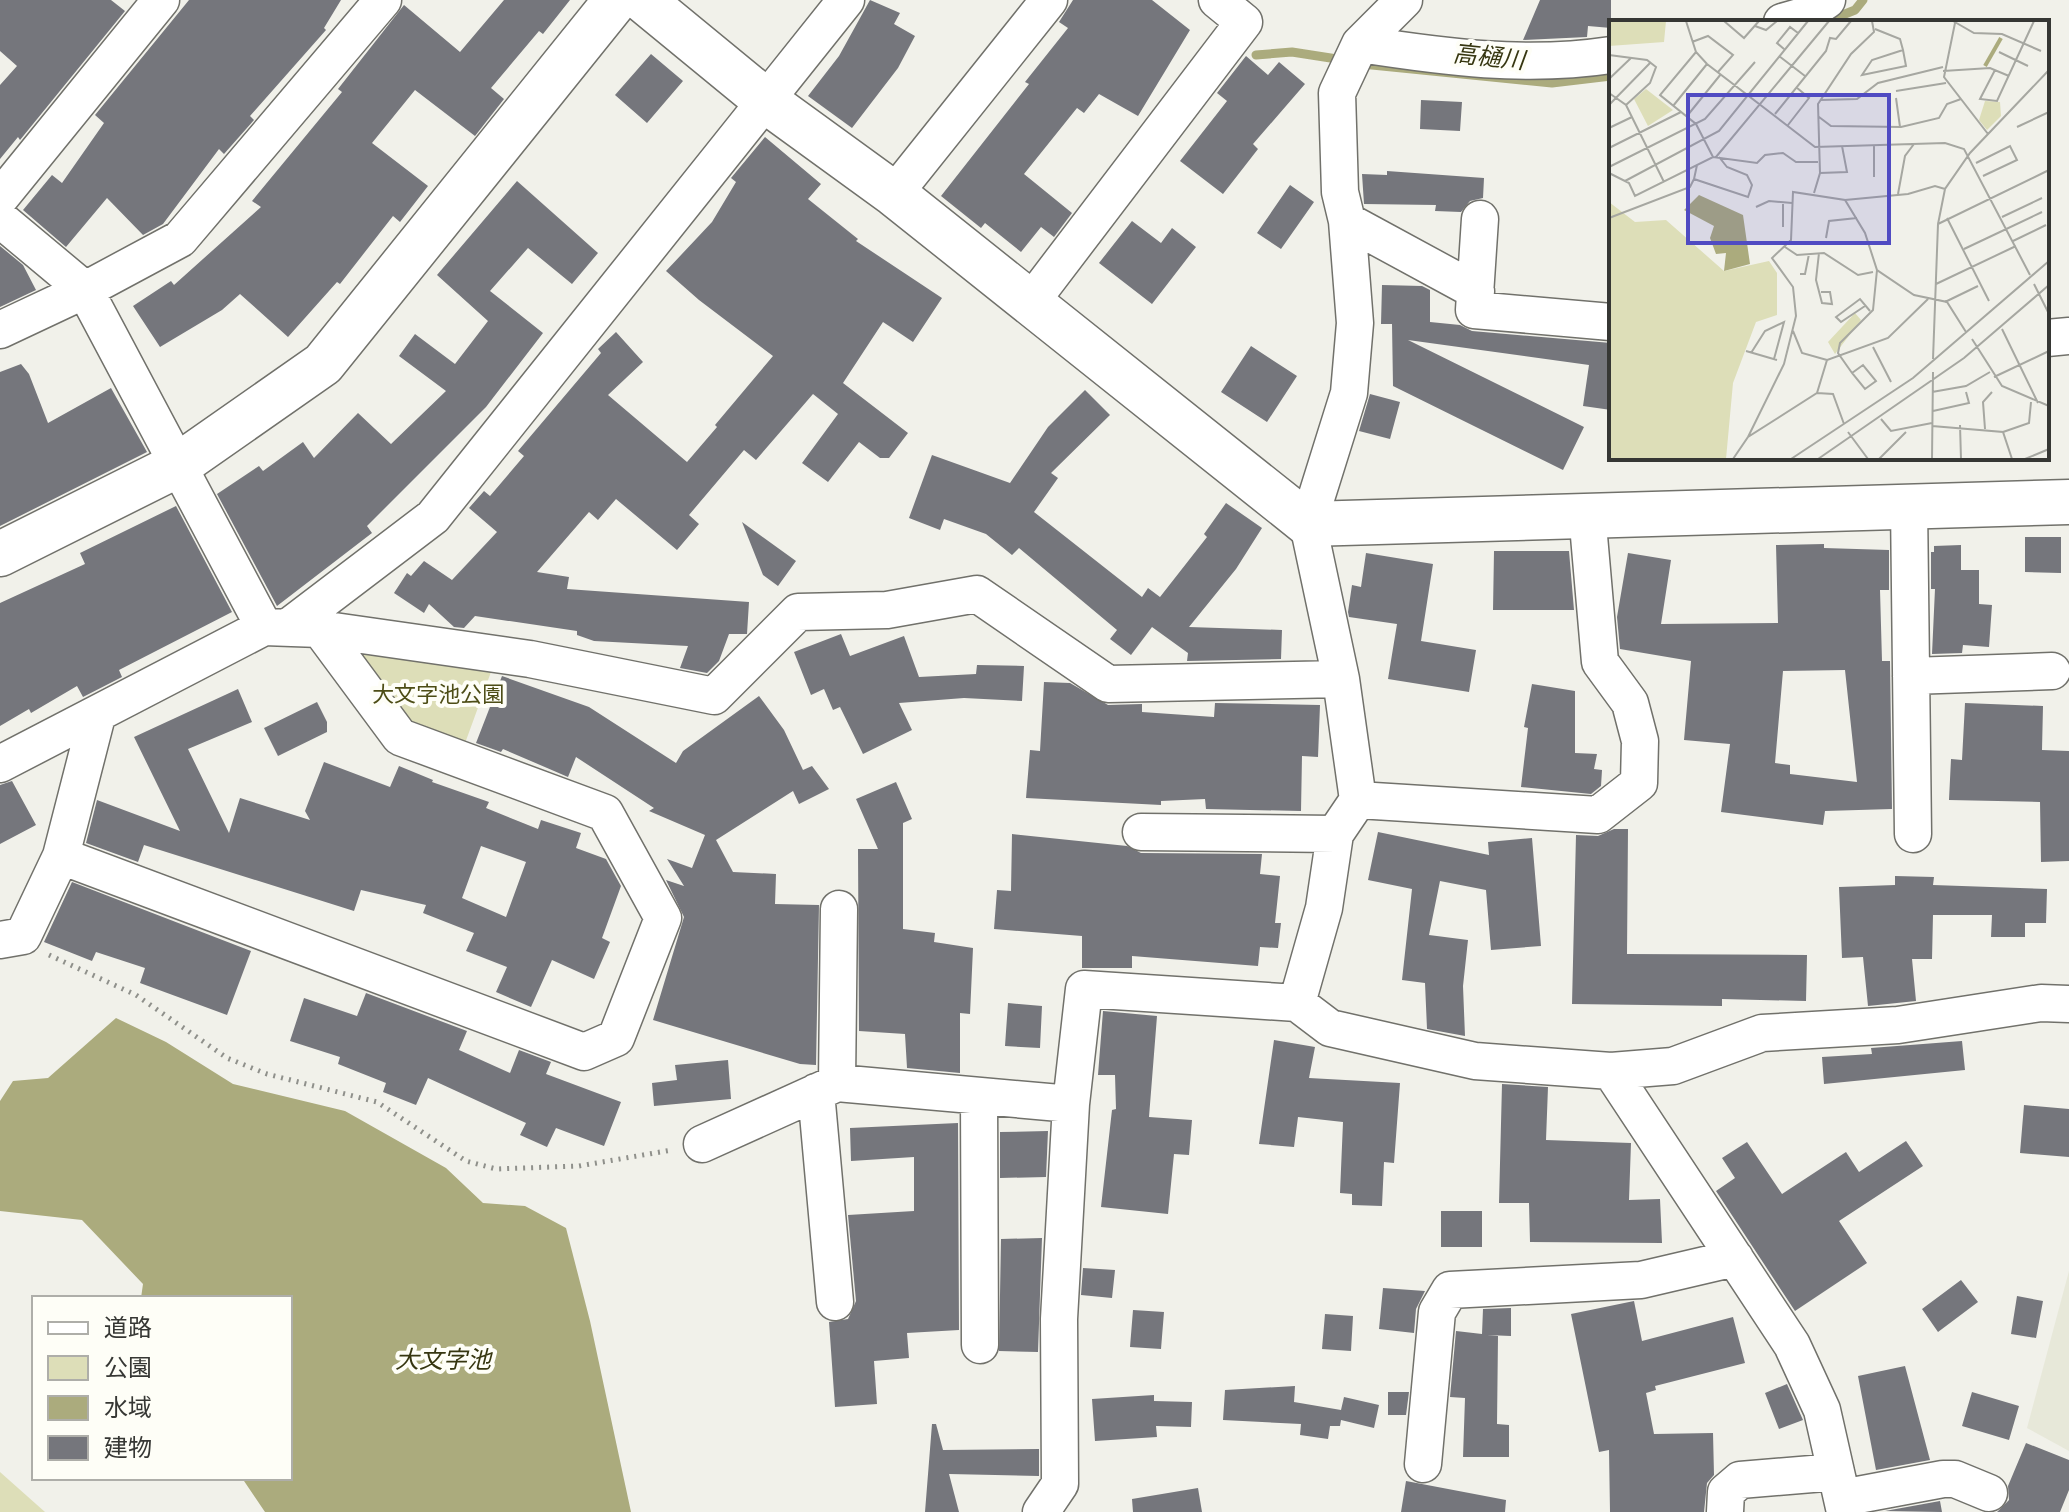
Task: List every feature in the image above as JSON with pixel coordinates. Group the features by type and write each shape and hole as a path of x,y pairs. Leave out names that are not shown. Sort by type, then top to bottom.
{"street":[{"path":"0,198 161,0"},
{"path":"0,330 85,290 180,239 383,0"},
{"path":"0,554 180,464 323,364 616,0"},
{"path":"643,0 766,101 894,194 1308,524 1587,513 2069,502"},
{"path":"0,764 290,628 433,517 846,0"},
{"path":"894,194 1049,0"},
{"path":"1030,303 1244,22 1217,0"},
{"path":"1297,1003 1324,908 1335,834 1358,800 1341,679 1308,524 1349,393 1355,323 1347,221 1340,192 1337,93 1360,44 1404,0"},
{"path":"1789,20 1803,16 1827,0"},
{"path":"1360,44 1464,60 1549,63 1609,55"},
{"path":"0,219 85,290 180,464 290,628 400,737 605,813 663,918 616,1038 584,1052 61,856"},
{"path":"1480,219 1474,310 1609,322"},
{"path":"1347,221 1476,291"},
{"path":"2049,338 2069,336"},
{"path":"1909,505 1913,834"},
{"path":"1358,800 1598,815 1639,783 1640,741 1630,703 1600,662 1587,513"},
{"path":"290,628 530,659 714,696 798,612 887,610 977,594 1108,684 1341,679"},
{"path":"1911,676 2052,671"},
{"path":"11,938 61,856 97,716"},
{"path":"1141,832 1335,834"},
{"path":"835,1302 827,1087 839,909"},
{"path":"1041,1512 1060,1484 1059,1319 1071,1104 1084,989 1297,1003 1330,1028 1475,1061 1611,1071 1673,1066 1762,1033 1898,1025 2041,1003 2069,1004"},
{"path":"1611,1071 1792,1345 1822,1410 1841,1494"},
{"path":"702,1144 827,1087 1071,1104"},
{"path":"979,1096 980,1345"},
{"path":"1423,1464 1437,1312 1450,1290 1641,1280 1735,1258"},
{"path":"1725,1512 1726,1492 1740,1480 1841,1494 1943,1479 1989,1493"}],"path":[{"path":"11,938 32,945 71,968 136,995 227,1058 267,1074 377,1102 466,1161 496,1169 579,1166 702,1144"}],"shaded area":[{"path":"2069,1271 2069,1451 2027,1428"}],"green space":[{"name":"大文字池公園","path":"366,646 495,661 464,746 412,727 361,654"},
{"path":"0,1472 45,1512 0,1512"}],"water":[{"name":"大文字池","path":"116,1018 166,1042 233,1084 345,1111 446,1168 483,1203 525,1206 566,1228 590,1321 631,1512 265,1512 243,1480 292,1480 292,1296 141,1296 143,1284 82,1220 0,1211 0,1101 13,1081 48,1078"}],"building":[{"path":"0,0 111,0 125,11 20,140 18,137 0,159 0,85 17,66 0,51"},
{"path":"189,0 341,0 324,28 326,30 250,116 254,120 224,154 219,149 163,224 143,235 107,198 66,247 23,210 52,175 62,183 104,123 95,115"},
{"path":"504,0 570,0 543,34 539,31 491,88 504,99 475,136 415,90 372,143 428,186 400,222 393,216 340,284 337,282 288,337 240,294 222,310 160,347 133,306 171,281 174,285 261,207 252,201 342,92 338,89 404,5 460,52"},
{"path":"870,0 900,13 894,24 915,36 898,68 852,128 808,96 839,56"},
{"path":"1073,0 1152,0 1190,30 1138,116 1099,94 1084,113 1077,108 1024,174 1072,213 1054,237 1041,227 1021,252 985,223 981,228 941,196 1029,84 1025,82 1068,28 1059,22"},
{"path":"1540,0 1611,0 1609,28 1588,26 1587,37 1523,40"},
{"path":"651,54 683,81 647,123 615,95"},
{"path":"1246,56 1268,75 1279,62 1305,84 1253,144 1258,149 1223,194 1180,161 1227,101 1217,93"},
{"path":"1421,100 1462,102 1460,131 1420,129"},
{"path":"765,137 821,184 808,199 858,239 856,241 942,298 913,342 883,322 843,383 908,433 889,458 880,458 859,442 828,482 802,463 838,414 813,394 756,460 744,450 689,515 699,524 677,550 616,499 598,520 589,512 537,572 569,577 567,589 749,602 747,634 729,634 719,661 707,673 680,668 688,646 594,641 577,635 577,631 475,616 464,628 454,627 429,604 424,613 394,593 407,573 411,576 424,561 452,580 497,532 469,508 484,491 490,496 524,456 518,451 601,353 598,349 616,332 643,362 608,395 687,462 717,427 715,425 773,356 666,271 712,222 736,182 731,178"},
{"path":"1387,171 1484,178 1483,198 1470,201 1461,212 1435,211 1436,205 1364,204 1362,174 1387,175"},
{"path":"517,181 598,253 572,284 528,248 490,291 543,333 486,407 367,526 372,533 277,606 217,494 259,466 263,471 303,442 314,458 358,413 391,444 446,391 399,356 415,334 455,364 488,321 437,275"},
{"path":"1290,185 1314,202 1281,249 1257,233"},
{"path":"1132,221 1161,243 1172,228 1196,247 1152,304 1099,263"},
{"path":"0,246 23,265 36,290 0,307"},
{"path":"1382,285 1422,286 1430,290 1430,322 1460,325 1472,331 1609,343 1609,410 1583,406 1589,365 1408,340 1584,427 1563,470 1393,386 1392,324 1381,324"},
{"path":"1251,346 1297,376 1267,422 1221,392"},
{"path":"21,364 29,374 48,423 111,388 147,452 0,526 0,372"},
{"path":"1085,390 1110,415 1051,473 1058,478 1034,512 1142,597 1148,588 1160,597 1207,537 1204,534 1226,503 1262,528 1236,569 1189,627 1282,630 1281,659 1187,661 1188,653 1152,627 1131,655 1110,639 1117,630 1019,548 1012,555 986,534 944,519 940,530 909,518 932,455 1010,483 1048,427"},
{"path":"1370,394 1400,402 1390,439 1359,431"},
{"path":"176,506 232,612 119,670 122,677 83,697 77,686 31,713 29,709 0,726 0,603 85,564 80,553"},
{"path":"742,522 796,561 778,586 763,575"},
{"path":"2025,537 2061,537 2061,573 2025,572"},
{"path":"1824,544 1824,548 1889,550 1889,590 1880,590 1882,661 1890,661 1892,809 1825,811 1823,825 1721,812 1730,744 1684,740 1691,661 1620,649 1617,617 1628,553 1671,560 1661,624 1778,623 1776,545","holes":["1845,670 1857,782 1790,774 1790,765 1775,763 1783,671"]},
{"path":"1961,545 1961,570 1979,570 1979,604 1992,605 1989,647 1963,645 1962,653 1932,654 1935,589 1931,589 1931,552 1934,552 1934,546"},
{"path":"1494,551 1569,551 1574,610 1493,610"},
{"path":"1366,553 1433,564 1421,641 1476,650 1469,692 1388,679 1397,624 1349,617 1348,612 1352,585 1361,587"},
{"path":"841,634 850,656 904,636 919,677 976,674 977,665 1024,666 1022,701 964,698 899,703 912,730 863,754 840,707 833,710 824,689 811,695 794,652"},
{"path":"502,676 589,707 676,763 683,751 759,696 784,730 803,770 812,766 829,789 799,804 793,791 716,840 733,872 776,874 775,904 819,905 816,1065 800,1064 653,1020 684,917 666,880 684,886 667,859 692,868 705,835 649,811 654,808 576,757 568,777 503,749 501,752 476,743"},
{"path":"1044,682 1070,683 1108,705 1142,704 1142,712 1214,717 1215,703 1320,705 1318,757 1302,756 1301,811 1206,809 1205,799 1161,801 1161,805 1026,798 1030,750 1040,751"},
{"path":"1532,684 1575,691 1575,753 1597,754 1594,769 1602,770 1601,786 1591,794 1521,787 1528,728 1524,727"},
{"path":"238,689 252,722 188,749 229,833 240,798 310,820 305,811 324,762 390,787 399,766 432,782 489,802 486,808 538,829 541,820 581,833 576,848 606,859 621,886 602,938 610,942 594,979 552,960 531,1007 496,992 507,967 466,951 474,933 423,913 426,905 361,890 354,911 144,845 138,862 86,843 97,800 180,831 134,737","holes":["481,846 526,862 506,917 462,898"]},
{"path":"317,702 327,722 327,732 278,756 264,728"},
{"path":"1965,703 2043,706 2042,750 2069,751 2069,861 2041,862 2040,802 1949,800 1951,759 1962,760"},
{"path":"12,781 36,825 0,844 0,785"},
{"path":"896,782 912,819 903,823 903,929 935,933 934,942 973,948 970,1014 960,1013 960,1073 907,1068 905,1034 859,1031 858,849 878,849 856,799"},
{"path":"1614,829 1628,829 1627,954 1807,955 1806,1001 1722,999 1722,1006 1572,1004 1576,835 1598,836"},
{"path":"1378,832 1489,855 1488,842 1532,838 1541,946 1491,950 1486,890 1440,881 1429,935 1468,940 1463,986 1465,1036 1427,1029 1425,983 1402,980 1412,889 1368,880"},
{"path":"1012,834 1127,846 1141,853 1262,854 1260,874 1280,876 1275,923 1281,923 1278,948 1260,947 1258,966 1132,956 1132,968 1082,968 1082,936 994,929 997,890 1011,891"},
{"path":"1895,876 1934,877 1933,885 2047,889 2046,923 2025,923 2025,937 1991,937 1992,915 1933,915 1932,959 1912,959 1916,1001 1868,1006 1863,957 1842,958 1839,887 1895,885"},
{"path":"72,882 251,951 227,1015 140,983 145,968 96,952 92,961 44,942"},
{"path":"366,993 467,1031 459,1050 510,1073 519,1050 551,1062 546,1074 621,1102 604,1146 556,1128 547,1147 520,1135 526,1123 428,1078 416,1105 383,1092 386,1083 338,1064 340,1057 290,1041 304,998 357,1016"},
{"path":"1008,1003 1042,1006 1040,1048 1005,1046"},
{"path":"1103,1011 1157,1016 1149,1117 1192,1120 1189,1155 1174,1154 1168,1214 1101,1207 1112,1110 1116,1109 1115,1075 1098,1075"},
{"path":"1274,1040 1315,1047 1309,1078 1400,1083 1394,1163 1384,1162 1382,1206 1352,1205 1352,1194 1340,1193 1343,1122 1298,1117 1294,1147 1259,1144"},
{"path":"1962,1041 1965,1070 1824,1084 1822,1057 1872,1054 1871,1048"},
{"path":"728,1060 731,1099 654,1106 652,1083 677,1080 675,1065"},
{"path":"1502,1084 1548,1087 1546,1140 1631,1143 1629,1200 1660,1199 1662,1243 1530,1242 1529,1203 1499,1203"},
{"path":"2024,1105 2069,1109 2069,1157 2020,1153"},
{"path":"958,1123 959,1330 907,1333 909,1358 874,1361 877,1404 835,1407 829,1322 848,1319 856,1301 848,1215 914,1211 914,1157 851,1161 850,1128"},
{"path":"1048,1131 1046,1177 1000,1178 1000,1132"},
{"path":"1906,1141 1923,1166 1839,1221 1867,1263 1795,1311 1716,1191 1735,1178 1722,1158 1747,1142 1782,1194 1846,1152 1859,1172"},
{"path":"1441,1211 1482,1211 1482,1247 1441,1247"},
{"path":"1042,1238 1038,1352 999,1351 1001,1239"},
{"path":"1083,1268 1115,1270 1112,1298 1081,1295"},
{"path":"1961,1280 1978,1302 1938,1332 1922,1309"},
{"path":"1383,1288 1425,1291 1416,1309 1414,1333 1379,1329"},
{"path":"2017,1296 2043,1301 2036,1338 2011,1334"},
{"path":"1634,1301 1642,1341 1733,1317 1745,1363 1655,1386 1656,1390 1646,1393 1654,1434 1713,1433 1714,1475 1707,1483 1704,1512 1610,1512 1609,1450 1599,1452 1571,1314"},
{"path":"1511,1308 1511,1336 1487,1335 1498,1336 1497,1424 1509,1425 1509,1457 1463,1457 1465,1398 1450,1397 1456,1331 1482,1334 1483,1309"},
{"path":"1133,1310 1164,1312 1161,1349 1130,1347"},
{"path":"1325,1314 1353,1316 1351,1351 1322,1349"},
{"path":"1905,1366 1930,1460 1876,1470 1858,1376"},
{"path":"1787,1384 1803,1420 1779,1429 1765,1393"},
{"path":"1295,1386 1294,1402 1341,1410 1344,1397 1379,1405 1374,1428 1341,1420 1340,1426 1330,1426 1328,1439 1300,1435 1301,1424 1223,1420 1225,1390"},
{"path":"1388,1392 1409,1392 1406,1415 1388,1415"},
{"path":"1972,1392 2019,1406 2009,1440 1962,1426"},
{"path":"1154,1395 1154,1401 1192,1402 1191,1427 1156,1426 1157,1437 1095,1441 1092,1399"},
{"path":"932,1424 936,1424 943,1450 1039,1449 1039,1476 949,1474 959,1512 925,1512"},
{"path":"2026,1443 2069,1460 2069,1490 2060,1512 1997,1512 2009,1500 2008,1486"},
{"path":"1406,1481 1506,1500 1505,1512 1401,1512"},
{"path":"1198,1488 1202,1512 1133,1512 1132,1499"},
{"path":"1940,1501 1942,1512 1885,1511"}],"waterway":[{"name":"高樋川","path":"1830,20 1855,10 1863,0"},
{"path":"1256,55 1292,52 1337,59"},
{"name":"高樋川","path":"1362,64 1552,83 1609,76"}]}
